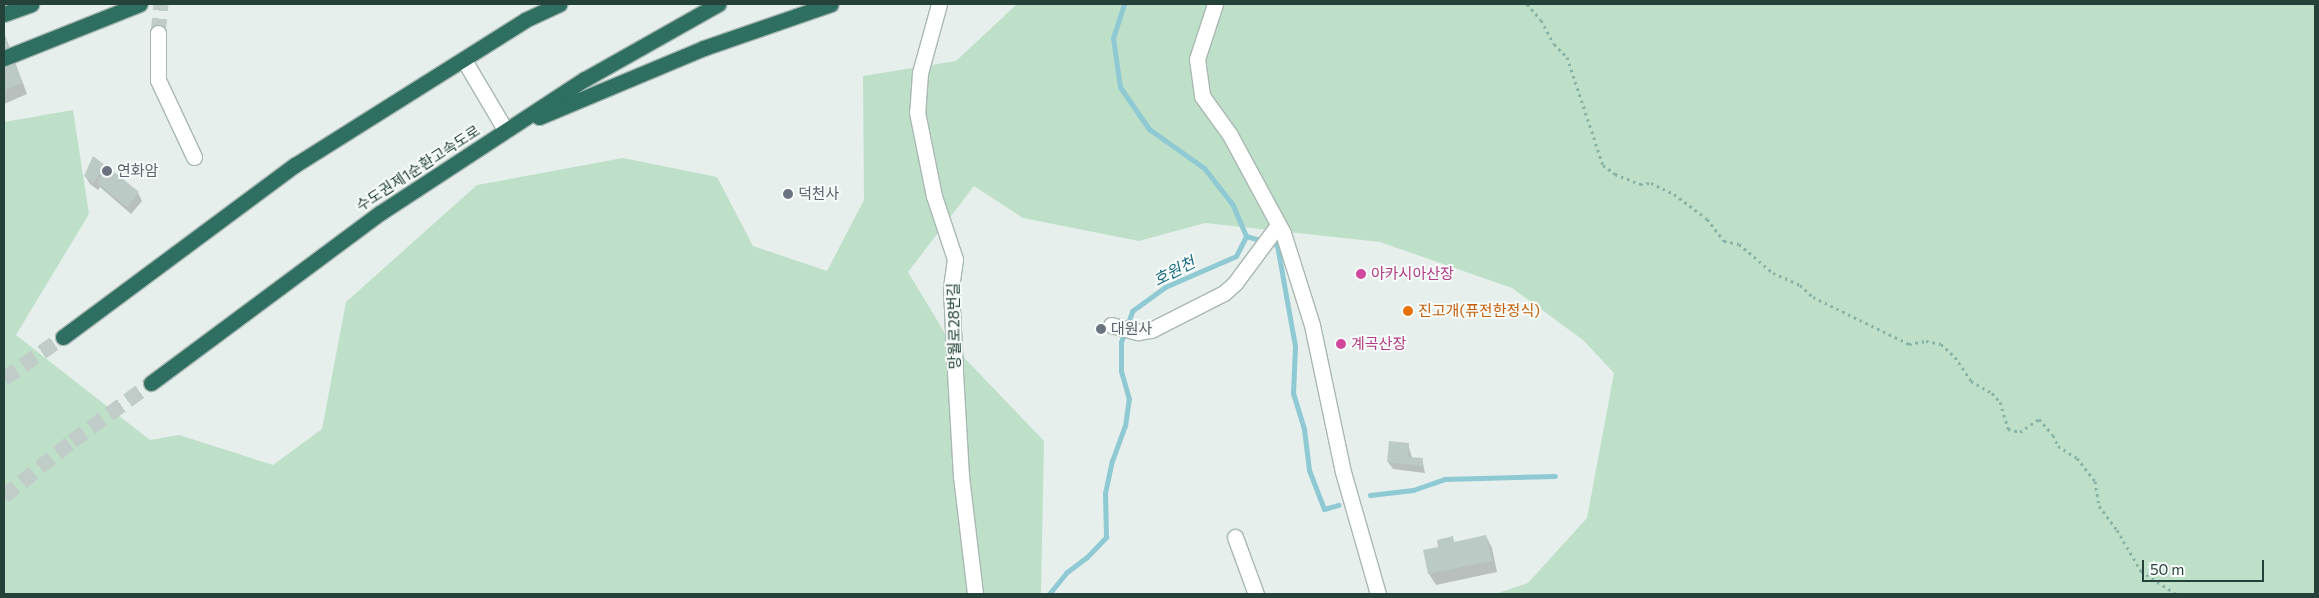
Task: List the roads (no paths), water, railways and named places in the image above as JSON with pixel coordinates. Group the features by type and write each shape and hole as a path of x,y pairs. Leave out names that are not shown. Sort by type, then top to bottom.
{"highway":[{"path":"4,14 31,4"},
{"path":"4,58 140,4"},
{"path":"62,337 295,165 380,109 464,60 525,20 560,4"},
{"path":"506,131 704,48 831,4"},
{"name":"수도권제1순환고속도로","path":"151,383 380,213 627,53 669,34 714,6"}],"street":[{"name":"망월로28번길","path":"939,4 920,73 917,112 934,196 954,259 951,289 961,476 975,594"},
{"path":"1215,4 1197,59 1202,96 1230,135 1283,234 1312,325 1343,472 1378,594"},
{"path":"158,33 158,80 194,157"},
{"path":"464,60 506,131"},
{"path":"1111,325 1138,332 1162,325 1224,293 1278,225"},
{"path":"1235,537 1256,594"}],"waterway":[{"name":"호원천","path":"1049,594 1067,572 1087,557 1106,537 1105,493 1112,461 1125,426 1129,399 1121,371 1121,342 1132,311 1165,287 1236,256 1246,236 1233,205 1204,168 1149,129 1120,87 1113,38 1124,4"},
{"path":"1246,236 1277,245 1295,346 1293,393 1304,429 1309,470 1324,509 1338,505"},
{"path":"1370,495 1413,490 1445,479 1555,476"}],"tunnel":[{"path":"158,33 161,4"},
{"path":"4,378 63,337"},
{"path":"4,496 72,441 151,383"}],"place":[{"name":"연화암","path":"107,171"},
{"name":"덕천사","path":"788,194"},
{"name":"아카시아산장","path":"1361,274"},
{"name":"진고개(퓨전한정식)","path":"1408,311"},
{"name":"대원사","path":"1101,329"},
{"name":"계곡산장","path":"1341,344"}]}
